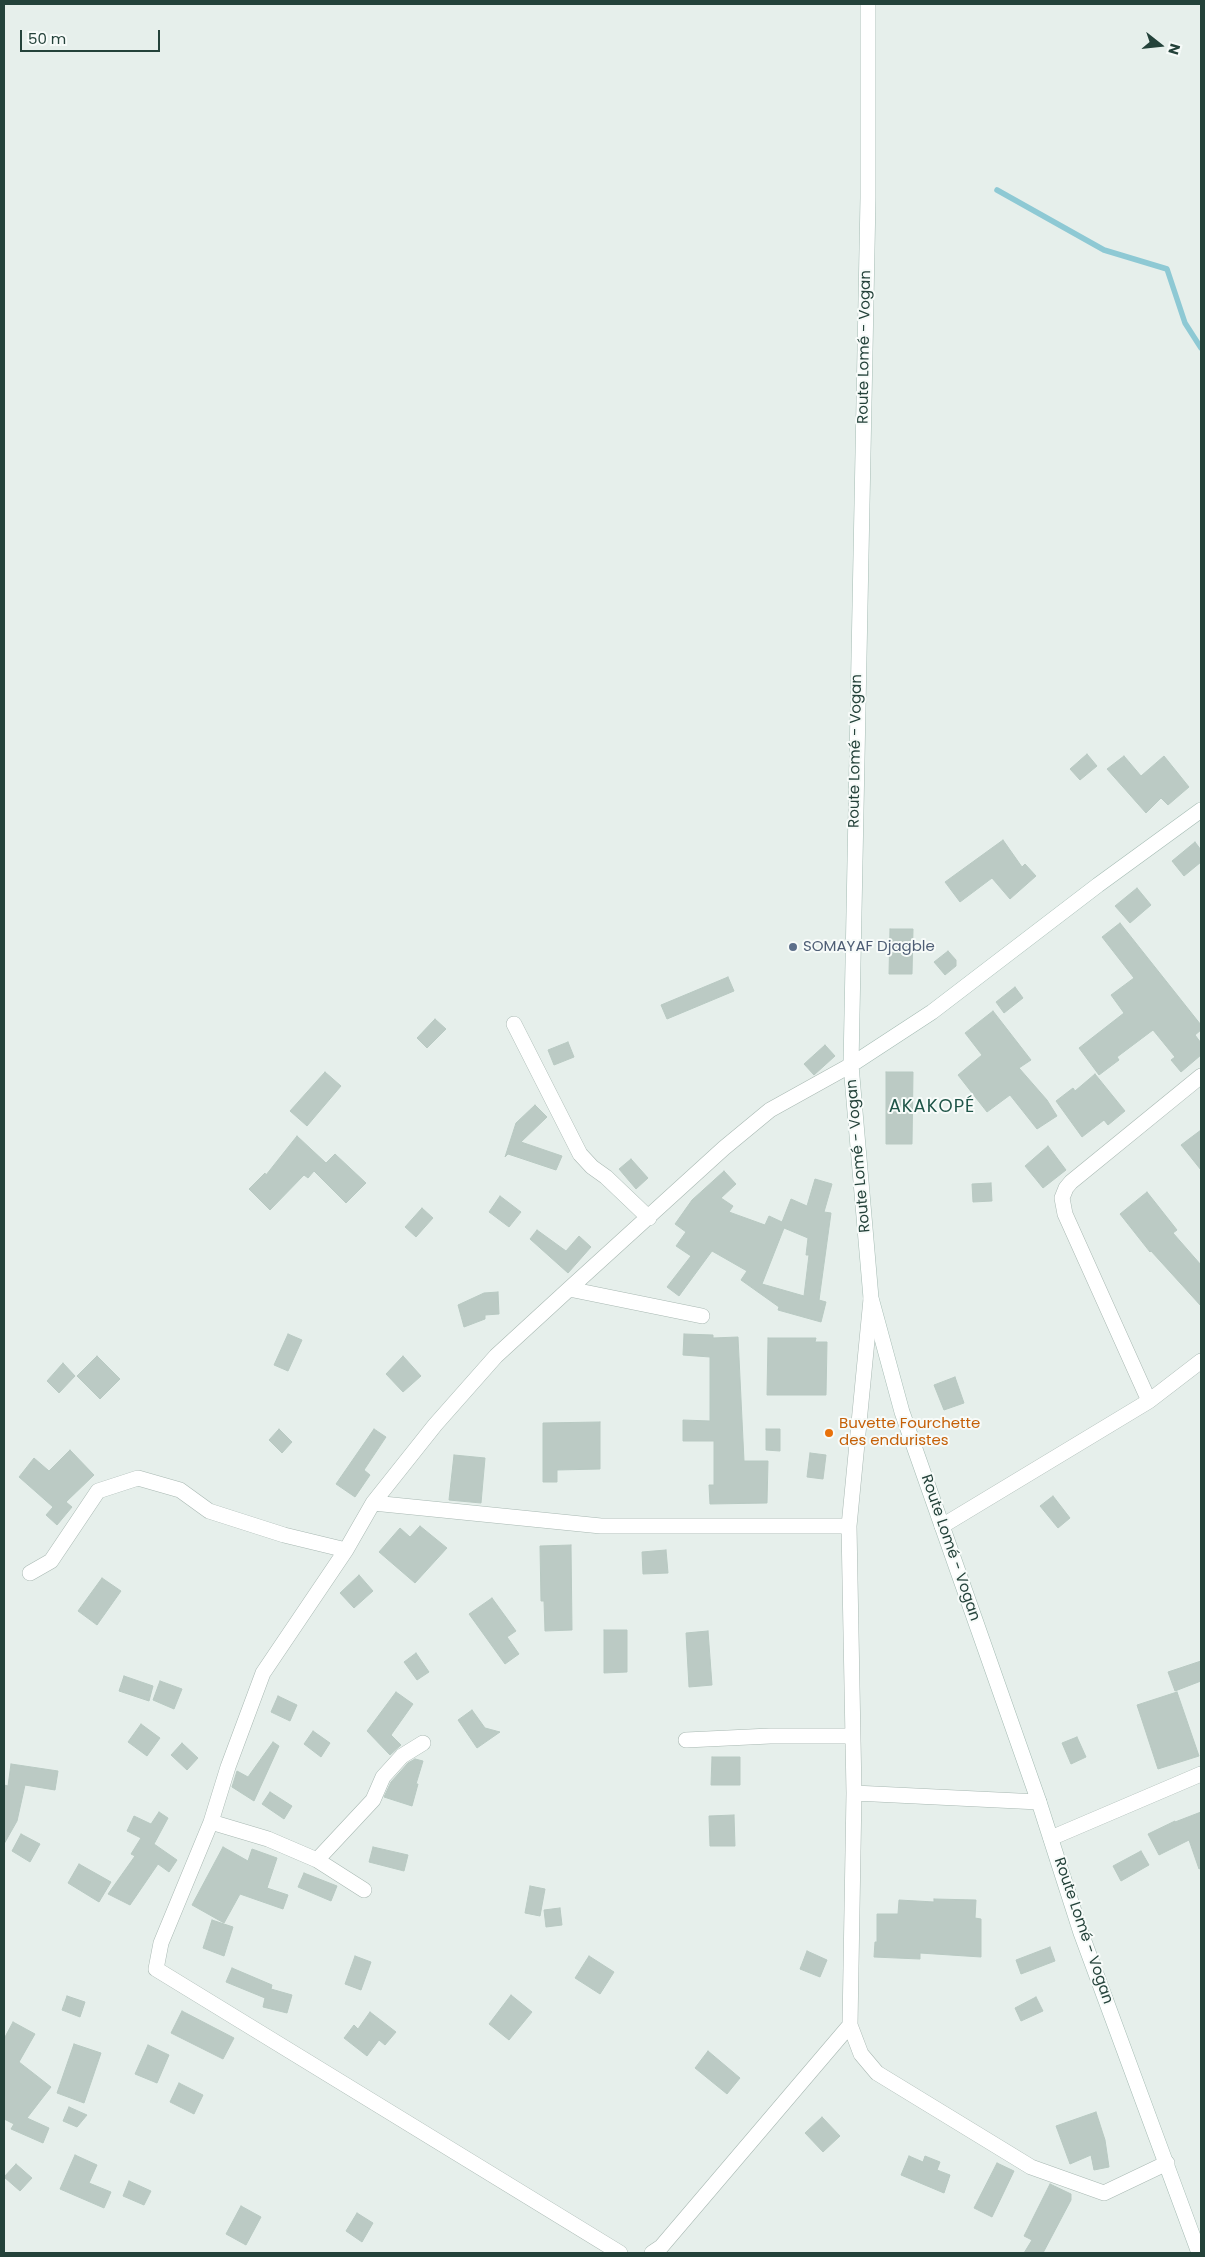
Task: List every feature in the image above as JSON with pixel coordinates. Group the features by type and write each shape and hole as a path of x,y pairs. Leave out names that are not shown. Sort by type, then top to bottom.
{"street":[{"name":"Route Lomé - Vogan","path":"868,4 868,198 851,1065 872,1298 902,1412 1039,1802 1081,1933 1199,2253"},
{"path":"620,2253 156,1968 161,1943 211,1822 228,1767 263,1673 346,1550 373,1503 435,1425 496,1356 724,1148 770,1110 851,1065 932,1012 1090,891 1201,810"},
{"path":"514,1024 580,1154 649,1218"},
{"path":"1149,1401 1065,1214 1062,1198 1066,1188 1072,1182 1201,1076"},
{"path":"569,1289 702,1316"},
{"path":"872,1298 849,1526 854,1793 850,2024 861,2054 877,2073 1031,2167 1104,2193 1167,2163"},
{"path":"942,1526 1149,1401 1201,1361"},
{"path":"30,1573 51,1561 98,1491 138,1478 180,1490 209,1511 284,1535 346,1550"},
{"path":"373,1503 601,1526 849,1526"},
{"path":"686,1740 770,1736 852,1736"},
{"path":"317,1860 373,1800 383,1778 402,1756 423,1743"},
{"path":"1051,1838 1201,1774"},
{"path":"854,1793 1039,1802"},
{"path":"211,1822 268,1839 317,1860 364,1890"},
{"path":"662,2251 850,2024"}],"building":[{"path":"1087,754 1097,766 1080,780 1070,769"},
{"path":"1124,756 1141,776 1164,756 1189,787 1168,805 1161,798 1146,813 1107,769"},
{"path":"1003,840 1022,867 1025,864 1036,876 1010,899 992,878 960,902 945,882"},
{"path":"1195,842 1201,850 1201,862 1184,876 1172,861"},
{"path":"1137,888 1151,905 1130,923 1115,906"},
{"path":"1120,923 1201,1025 1201,1030 1195,1035 1201,1043 1201,1055 1181,1072 1171,1060 1175,1057 1153,1030 1117,1057 1119,1060 1099,1075 1079,1048 1124,1013 1111,995 1134,978 1102,937"},
{"path":"890,929 913,929 912,974 889,974"},
{"path":"948,951 956,960 956,966 945,975 934,962"},
{"path":"728,977 734,991 667,1019 661,1005"},
{"path":"1015,987 1023,998 1004,1013 996,1002"},
{"path":"993,1011 1031,1060 1019,1068 1047,1100 1057,1116 1037,1129 1010,1095 987,1112 958,1075 982,1055 965,1033"},
{"path":"435,1019 446,1029 427,1048 417,1038"},
{"path":"568,1042 574,1057 554,1065 548,1050"},
{"path":"825,1045 835,1056 814,1075 804,1064"},
{"path":"325,1072 341,1086 307,1126 290,1111"},
{"path":"886,1072 913,1072 912,1144 886,1144"},
{"path":"1095,1074 1125,1111 1108,1125 1104,1120 1082,1137 1056,1101 1073,1088 1075,1091"},
{"path":"535,1105 547,1117 521,1142 562,1156 556,1170 508,1154 505,1157 516,1123"},
{"path":"1201,1130 1201,1170 1181,1145"},
{"path":"297,1136 326,1163 335,1154 366,1183 346,1203 314,1171 308,1178 304,1175 270,1210 249,1189 265,1173 266,1175"},
{"path":"1048,1146 1066,1170 1043,1188 1025,1166"},
{"path":"631,1159 648,1178 636,1189 619,1169"},
{"path":"724,1171 736,1184 721,1198 733,1206 729,1212 765,1225 769,1216 782,1222 791,1199 807,1206 815,1179 832,1184 824,1212 831,1213 819,1300 826,1302 821,1322 778,1310 779,1307 741,1280 747,1271 712,1251 679,1296 667,1287 691,1256 676,1246 686,1232 675,1224 692,1200","holes":["784,1228 808,1238 806,1255 809,1255 804,1296 762,1284"]},
{"path":"991,1183 992,1201 973,1202 972,1184"},
{"path":"1147,1192 1177,1230 1173,1233 1201,1265 1201,1306 1150,1252 1120,1214"},
{"path":"500,1196 521,1212 509,1227 489,1212"},
{"path":"422,1208 433,1218 416,1237 405,1227"},
{"path":"537,1230 566,1251 579,1236 591,1247 568,1273 530,1239"},
{"path":"498,1292 499,1314 485,1315 485,1319 464,1327 458,1305 484,1293"},
{"path":"288,1334 302,1340 288,1371 274,1365"},
{"path":"684,1334 713,1335 713,1338 738,1337 744,1461 768,1461 767,1503 710,1504 709,1485 714,1485 714,1441 683,1441 683,1420 710,1421 710,1357 683,1355"},
{"path":"768,1338 816,1338 815,1342 827,1342 826,1395 767,1395"},
{"path":"97,1356 120,1379 100,1399 77,1376"},
{"path":"403,1356 421,1376 403,1392 386,1374"},
{"path":"63,1363 75,1376 59,1393 47,1381"},
{"path":"955,1377 964,1403 944,1410 934,1385"},
{"path":"600,1422 600,1469 557,1470 557,1482 543,1482 543,1423"},
{"path":"279,1429 292,1442 282,1453 269,1440"},
{"path":"374,1429 386,1437 364,1470 370,1475 355,1497 336,1484"},
{"path":"766,1429 780,1429 780,1451 766,1450"},
{"path":"70,1450 94,1475 66,1502 72,1507 57,1525 46,1515 53,1507 19,1477 34,1458 49,1471"},
{"path":"810,1453 826,1455 823,1479 807,1477"},
{"path":"454,1455 485,1458 481,1503 449,1500"},
{"path":"1053,1496 1070,1518 1058,1528 1040,1506"},
{"path":"420,1526 447,1548 415,1583 379,1552 400,1528 410,1537"},
{"path":"571,1545 572,1630 545,1631 544,1601 541,1601 540,1546"},
{"path":"666,1550 668,1573 643,1574 642,1552"},
{"path":"359,1575 373,1591 354,1608 340,1593"},
{"path":"102,1578 121,1591 97,1625 78,1611"},
{"path":"492,1598 516,1631 507,1637 519,1654 505,1664 469,1614"},
{"path":"604,1630 627,1630 627,1672 604,1673"},
{"path":"708,1631 712,1685 689,1687 686,1633"},
{"path":"416,1653 429,1672 417,1680 404,1662"},
{"path":"1201,1661 1201,1681 1175,1691 1168,1672"},
{"path":"124,1676 153,1686 149,1701 119,1691"},
{"path":"160,1681 182,1689 174,1709 153,1700"},
{"path":"396,1692 413,1704 391,1735 401,1745 390,1755 367,1731"},
{"path":"1177,1692 1199,1756 1158,1769 1137,1705"},
{"path":"278,1696 297,1705 290,1721 271,1712"},
{"path":"472,1710 485,1728 500,1732 477,1748 458,1720"},
{"path":"141,1724 160,1738 147,1756 128,1742"},
{"path":"313,1731 330,1743 321,1757 304,1744"},
{"path":"1077,1737 1086,1757 1071,1764 1062,1743"},
{"path":"273,1742 279,1746 254,1801 232,1787 237,1771 248,1777"},
{"path":"182,1743 198,1758 187,1770 171,1755"},
{"path":"712,1757 740,1757 740,1785 711,1785"},
{"path":"415,1759 423,1761 412,1806 384,1797 391,1782 408,1763"},
{"path":"11,1764 58,1771 55,1790 25,1785 17,1821 4,1844 4,1785 8,1786"},
{"path":"270,1792 292,1806 284,1819 262,1804"},
{"path":"159,1812 168,1818 154,1844 177,1860 169,1872 158,1864 130,1905 108,1894 135,1856 131,1854 141,1838 127,1831 134,1816 151,1824"},
{"path":"1201,1812 1201,1868 1199,1869 1189,1840 1159,1855 1148,1834 1175,1821"},
{"path":"734,1815 735,1846 710,1846 709,1816"},
{"path":"21,1834 40,1844 30,1862 12,1851"},
{"path":"223,1847 248,1861 252,1849 277,1858 267,1888 288,1895 283,1909 240,1894 224,1923 192,1905"},
{"path":"373,1847 408,1855 404,1871 369,1862"},
{"path":"1141,1851 1149,1865 1121,1881 1113,1866"},
{"path":"79,1864 111,1882 99,1902 68,1883"},
{"path":"304,1873 337,1886 331,1901 298,1887"},
{"path":"530,1886 545,1889 540,1916 525,1913"},
{"path":"934,1899 976,1900 975,1918 981,1919 981,1957 920,1953 920,1959 874,1957 875,1942 877,1942 877,1914 898,1914 899,1900 934,1902"},
{"path":"560,1908 562,1925 546,1927 544,1910"},
{"path":"212,1920 233,1927 224,1956 203,1948"},
{"path":"1050,1947 1055,1961 1021,1974 1016,1960"},
{"path":"807,1951 827,1960 820,1977 800,1969"},
{"path":"355,1956 371,1962 361,1990 345,1984"},
{"path":"589,1956 614,1972 600,1994 575,1978"},
{"path":"232,1968 272,1985 271,1989 292,1995 287,2013 263,2007 265,1998 226,1982"},
{"path":"511,1995 532,2012 509,2040 489,2024"},
{"path":"67,1996 85,2002 80,2017 62,2010"},
{"path":"1036,1997 1043,2011 1021,2021 1015,2008"},
{"path":"182,2011 234,2038 223,2059 171,2033"},
{"path":"370,2012 396,2032 385,2045 379,2040 367,2056 344,2038 354,2025 358,2029"},
{"path":"13,2022 35,2034 19,2062 51,2087 27,2118 49,2128 43,2143 11,2129 14,2124 4,2119 4,2039"},
{"path":"74,2044 101,2053 84,2103 57,2093"},
{"path":"148,2045 169,2055 157,2083 135,2074"},
{"path":"708,2051 740,2078 727,2094 695,2068"},
{"path":"179,2083 203,2095 194,2114 170,2102"},
{"path":"69,2107 87,2115 77,2127 63,2121"},
{"path":"1096,2112 1105,2140 1109,2167 1094,2170 1091,2155 1070,2164 1056,2126"},
{"path":"822,2117 840,2136 823,2152 805,2133"},
{"path":"75,2155 97,2165 89,2183 111,2192 104,2208 60,2189"},
{"path":"909,2156 923,2162 925,2156 940,2162 937,2170 950,2175 944,2193 901,2175"},
{"path":"997,2163 1014,2171 992,2217 974,2208"},
{"path":"16,2164 32,2178 20,2191 4,2177"},
{"path":"129,2181 151,2191 144,2205 123,2196"},
{"path":"1050,2184 1071,2194 1071,2200 1043,2253 1024,2253 1032,2240 1024,2236"},
{"path":"241,2206 261,2217 246,2245 226,2234"},
{"path":"357,2213 373,2223 362,2242 346,2231"}],"waterway":[{"path":"997,190 1104,250 1167,269 1185,323 1201,348"}],"place":[{"name":"SOMAYAF Djagble","path":"793,947"},
{"name":"Buvette Fourchette des enduristes","path":"829,1433"}],"district":[{"name":"AKAKOPÉ","path":"932,1107"}]}
